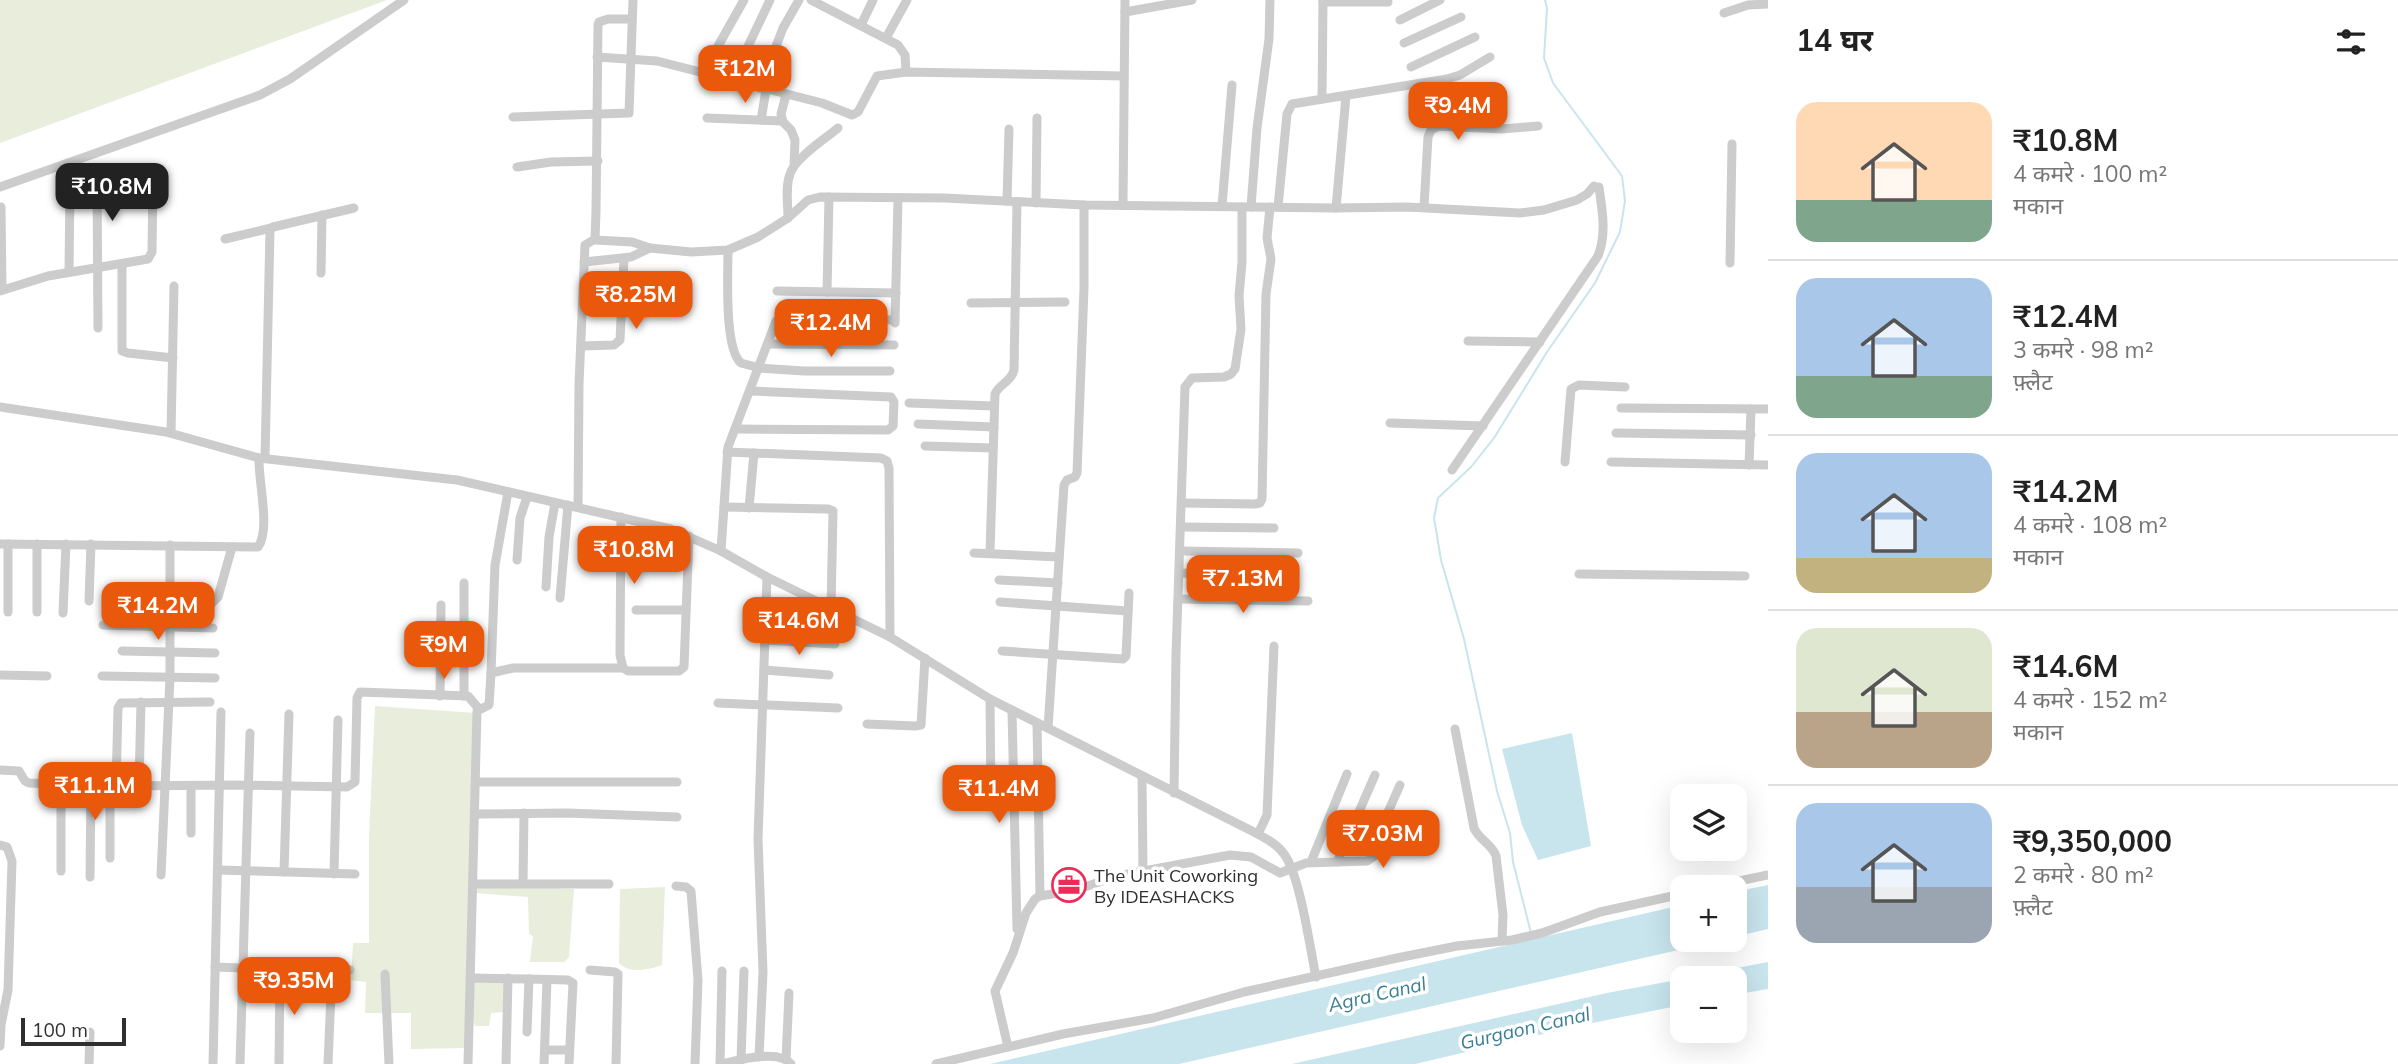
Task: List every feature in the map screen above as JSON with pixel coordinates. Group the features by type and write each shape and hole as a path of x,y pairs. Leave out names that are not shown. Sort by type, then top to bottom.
{"street":[{"path":"0,187 260,96 290,79 404,0"},
{"path":"513,117 629,113 633,0"},
{"path":"709,73 718,46 744,0"},
{"path":"732,80 770,0"},
{"path":"761,120 763,89 783,28 799,0"},
{"path":"811,0 831,4 898,45 904,52 906,72"},
{"path":"861,24 873,0"},
{"path":"886,38 907,0"},
{"path":"1123,205 1125,0"},
{"path":"1125,12 1192,0"},
{"path":"1174,793 1186,382 1192,378 1227,376 1235,369 1241,329 1239,296 1247,207 1269,39 1270,0"},
{"path":"1401,20 1440,0"},
{"path":"1322,99 1323,1 1388,2"},
{"path":"1724,13 1748,5 1768,4"},
{"path":"1404,43 1461,17"},
{"path":"595,240 599,22 608,19 632,19"},
{"path":"1411,67 1475,37"},
{"path":"597,57 657,61 822,103 854,114 863,105 877,76 906,72 952,75 1124,76"},
{"path":"1182,503 1255,504 1262,499 1266,294 1271,259 1267,238 1289,106 1296,102 1447,79 1460,75 1490,57"},
{"path":"1222,206 1232,85"},
{"path":"786,95 781,114 795,140 794,165"},
{"path":"1336,208 1346,96"},
{"path":"707,118 783,121"},
{"path":"1036,203 1037,118"},
{"path":"1424,207 1428,137 1431,130 1438,127 1502,129 1538,126"},
{"path":"788,218 787,189 794,165 838,128"},
{"path":"990,554 997,390 1011,378 1014,370 1016,302 1009,129"},
{"path":"1730,263 1732,144"},
{"path":"517,167 598,161"},
{"path":"97,178 98,328"},
{"path":"1,207 1,290 69,272 146,260 152,252 153,179"},
{"path":"69,272 70,185"},
{"path":"560,598 573,506 585,243 595,240 632,242 650,248 691,252 728,250 758,237 788,218 808,200 830,197 945,198 1084,205 1424,207 1528,212 1577,200 1597,186 1604,230 1603,245 1590,271 1452,470"},
{"path":"827,292 830,197"},
{"path":"721,551 727,452 774,324 782,318 895,322 898,199"},
{"path":"1048,728 1065,483 1077,473 1084,288 1084,205"},
{"path":"225,239 354,208"},
{"path":"321,273 322,215"},
{"path":"8,612 4,544 254,548 262,543 263,495 258,472 262,458 271,228"},
{"path":"584,262 624,259 650,248"},
{"path":"728,250 732,351 741,363 760,368 890,371"},
{"path":"581,346 614,345 620,340 624,259"},
{"path":"122,264 122,351 128,354 173,358"},
{"path":"171,433 174,286"},
{"path":"777,291 896,293"},
{"path":"971,303 1065,302"},
{"path":"1468,341 1540,342"},
{"path":"768,344 894,345"},
{"path":"1565,462 1571,389 1579,385 1625,387"},
{"path":"735,429 888,430 893,426 894,402 891,397 751,391"},
{"path":"909,402 995,406"},
{"path":"0,407 171,433 262,458 427,476 653,524 689,536 890,637 990,699 1279,847 1294,873 1316,977"},
{"path":"1621,408 1768,409"},
{"path":"1749,465 1751,410"},
{"path":"1391,423 1483,426"},
{"path":"918,424 994,427"},
{"path":"1616,433 1751,435"},
{"path":"925,446 993,448"},
{"path":"727,452 881,458 887,461 890,637"},
{"path":"749,508 754,453"},
{"path":"1611,462 1768,465"},
{"path":"479,709 489,705 495,565 508,492"},
{"path":"517,560 520,518 527,497"},
{"path":"546,587 549,537 555,503"},
{"path":"724,507 833,511 831,609"},
{"path":"621,517 619,612 623,668"},
{"path":"1181,527 1274,528"},
{"path":"491,673 513,668 682,670 685,663 689,536"},
{"path":"37,544 37,612"},
{"path":"63,613 66,544"},
{"path":"89,601 92,544"},
{"path":"161,874 170,677 170,545"},
{"path":"114,599 207,604 216,601 232,547"},
{"path":"1181,551 1298,553"},
{"path":"974,552 1059,557"},
{"path":"1180,573 1262,576"},
{"path":"1579,574 1745,576"},
{"path":"759,1057 763,972 758,839 767,577"},
{"path":"999,580 1058,583"},
{"path":"464,583 464,696"},
{"path":"1002,651 1123,659 1126,656 1129,593"},
{"path":"1179,599 1308,601"},
{"path":"1000,603 1128,611"},
{"path":"440,696 441,605"},
{"path":"636,610 686,610"},
{"path":"103,625 213,628"},
{"path":"765,640 835,645"},
{"path":"1258,834 1267,807 1274,646"},
{"path":"122,651 215,653"},
{"path":"867,724 921,724 925,658"},
{"path":"764,670 829,675"},
{"path":"0,675 47,676"},
{"path":"102,676 215,678"},
{"path":"0,769 19,771 26,782 113,786 351,787 355,782 357,698 360,692 464,696 472,699 479,709 468,1064"},
{"path":"990,699 991,800"},
{"path":"110,859 118,708 124,702 210,702"},
{"path":"139,786 141,702"},
{"path":"718,703 838,708"},
{"path":"1012,710 1017,939"},
{"path":"213,1064 221,712"},
{"path":"284,872 289,714"},
{"path":"334,874 338,720"},
{"path":"1008,1047 995,991 1013,953 1026,913 1040,896 1037,723"},
{"path":"1455,729 1474,828 1496,856 1503,915 1502,941"},
{"path":"240,1064 250,733"},
{"path":"1311,862 1347,774"},
{"path":"1337,862 1375,775"},
{"path":"1142,777 1143,871"},
{"path":"476,782 677,782"},
{"path":"61,783 61,871"},
{"path":"90,877 91,785"},
{"path":"1040,896 1065,892 1105,878 1241,854 1278,872 1294,873 1311,862 1367,862 1375,858 1380,830 1400,785"},
{"path":"191,786 191,833"},
{"path":"523,883 524,813"},
{"path":"476,814 677,817"},
{"path":"0,845 7,847 12,856 8,990 0,1046"},
{"path":"218,870 355,874"},
{"path":"1747,879 1768,875"},
{"path":"473,884 609,884"},
{"path":"676,886 687,887 691,891 698,980 695,1064"},
{"path":"936,1064 1158,1017 1222,998 1457,946 1512,940 1542,933 1600,912 1670,897"},
{"path":"215,967 350,970"},
{"path":"279,1064 280,970"},
{"path":"328,1064 332,970"},
{"path":"590,971 615,972 619,976 616,1064"},
{"path":"722,971 721,1064 759,1057 789,1062 789,993"},
{"path":"741,1060 744,971"},
{"path":"385,974 389,1064"},
{"path":"470,978 568,980 573,983 569,1064"},
{"path":"506,1064 508,978"},
{"path":"527,1032 529,979"},
{"path":"544,1064 547,980"},
{"path":"89,1064 90,1032"},
{"path":"545,1050 569,1050"}],"green space":[{"path":"0,0 387,0 0,143"},
{"path":"375,706 476,713 466,1048 411,1049 411,1013 365,1013 366,982 351,980 353,943 369,943 369,836"},
{"path":"477,885 574,889 569,957 564,962 530,962 533,936 529,934 528,897 475,893"},
{"path":"665,887 662,965 639,970 628,969 619,963 620,889"},
{"path":"474,979 508,980 505,1012 491,1013 489,1026 475,1026 470,1008"}],"water":[{"path":"1572,733 1591,846 1538,860 1522,825 1502,749"},
{"path":"1768,885 1768,929 1747,934 1747,889"},
{"name":"Agra Canal","path":"1670,908 1670,952 1179,1064 990,1064"},
{"path":"1768,962 1768,989 1747,993 1747,966"},
{"name":"Gurgaon Canal","path":"1670,981 1670,1007 1415,1064 1292,1064"}],"waterway":[{"path":"1531,933 1464,639 1441,560 1434,518 1438,498 1471,467 1494,438 1547,352 1595,283 1620,232 1625,201 1622,176 1553,83 1544,58 1547,8 1545,0"}],"place":[{"name":"The Unit Coworking By IDEASHACKS","path":"1069,885"}]}
